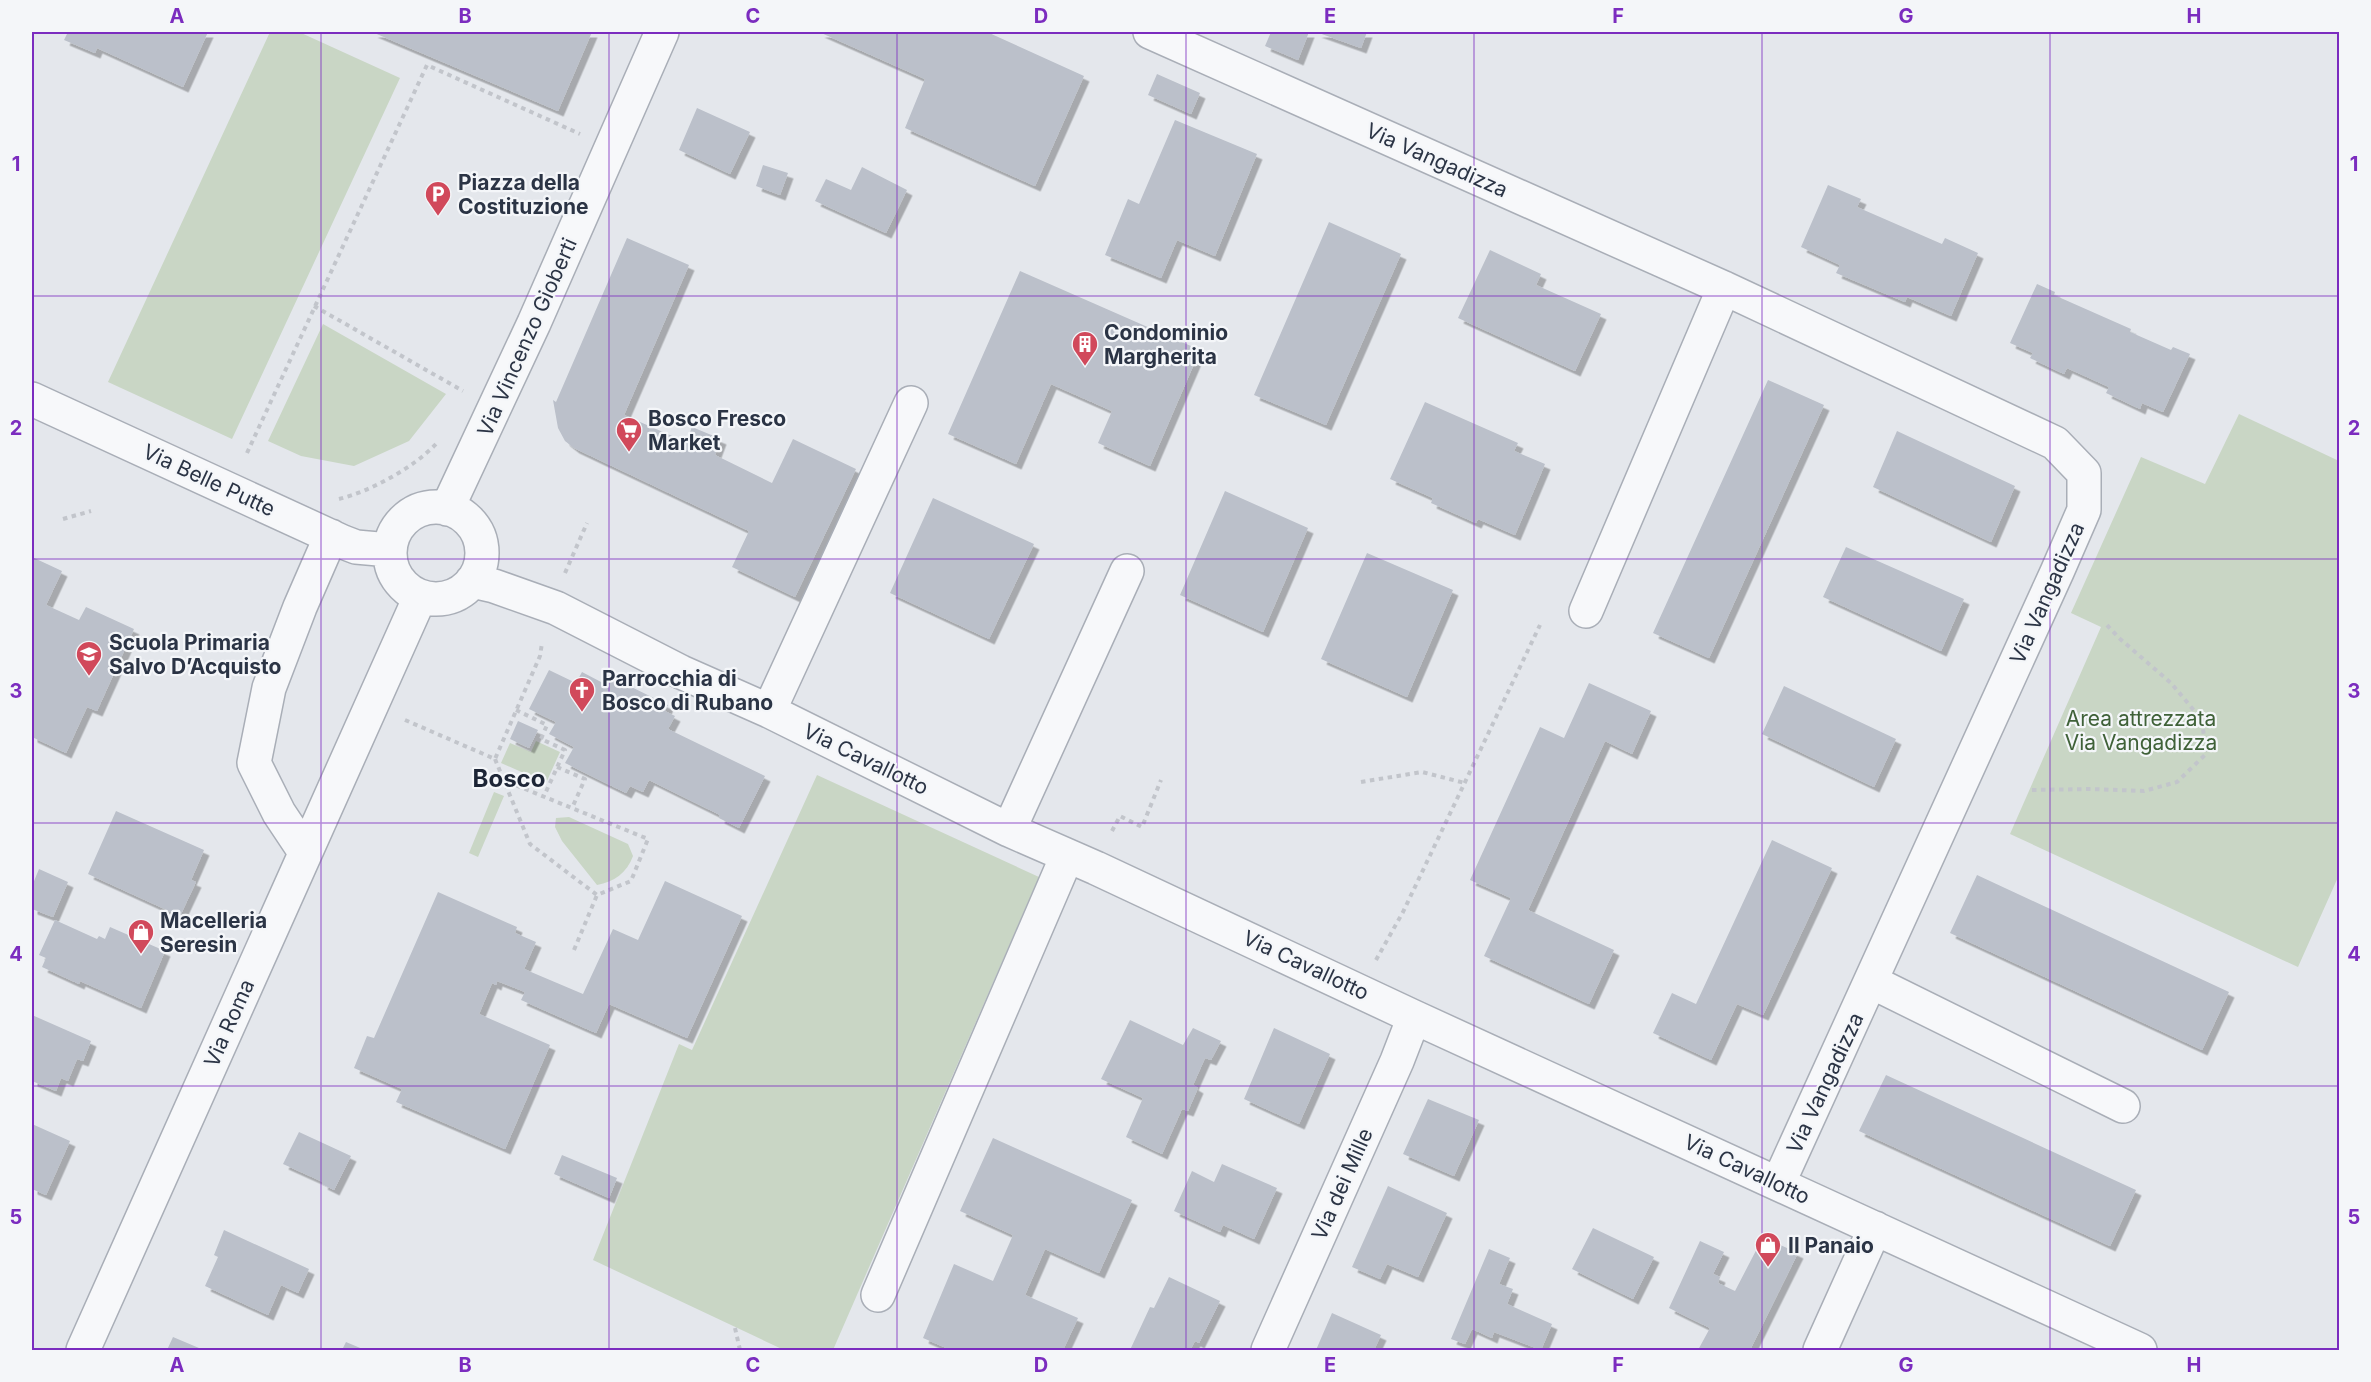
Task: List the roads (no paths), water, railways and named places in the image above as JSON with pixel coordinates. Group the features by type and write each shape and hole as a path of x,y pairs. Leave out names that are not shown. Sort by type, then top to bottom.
{"street":[{"name":"Via Vincenzo Gioberti","path":"447,509 530,333 662,32"},
{"name":"Via Vangadizza","path":"1150,32 1724,288 2055,442 2084,473 2084,510 1872,982 1778,1184"},
{"path":"1586,611 1724,288"},
{"name":"Via Belle Putte","path":"32,399 356,547 390,550"},
{"path":"769,711 911,404"},
{"path":"434,507 447,509 461,515 472,526 479,538 482,553 479,569 462,592 434,599 420,597 407,590 397,578 391,565 392,537 399,525 409,516 434,507"},
{"path":"305,852 279,813 254,763 269,688 300,607 331,536"},
{"path":"1009,830 1127,570"},
{"name":"Via Cavallotto","path":"472,581 494,586 555,608 681,672 769,711 1009,830 2140,1350"},
{"name":"Via Roma","path":"83,1350 420,597"},
{"path":"878,1295 1067,856"},
{"path":"1872,982 2124,1106"},
{"name":"Via dei Mille","path":"1268,1350 1392,1072 1414,1017"},
{"path":"1820,1350 1875,1228"}],"place":[{"name":"Piazza della Costituzione","path":"438,217"},
{"name":"Condominio Margherita","path":"1085,367"},
{"name":"Bosco Fresco Market","path":"629,453"},
{"name":"Scuola Primaria Salvo D’Acquisto","path":"89,677"},
{"name":"Parrocchia di Bosco di Rubano","path":"582,713"},
{"name":"Macelleria Seresin","path":"141,955"},
{"name":"Il Panaio","path":"1768,1268"}],"district":[{"name":"Bosco","path":"509,778"}],"park label":[{"name":"Area attrezzata Via Vangadizza","path":"2141,730"}]}
